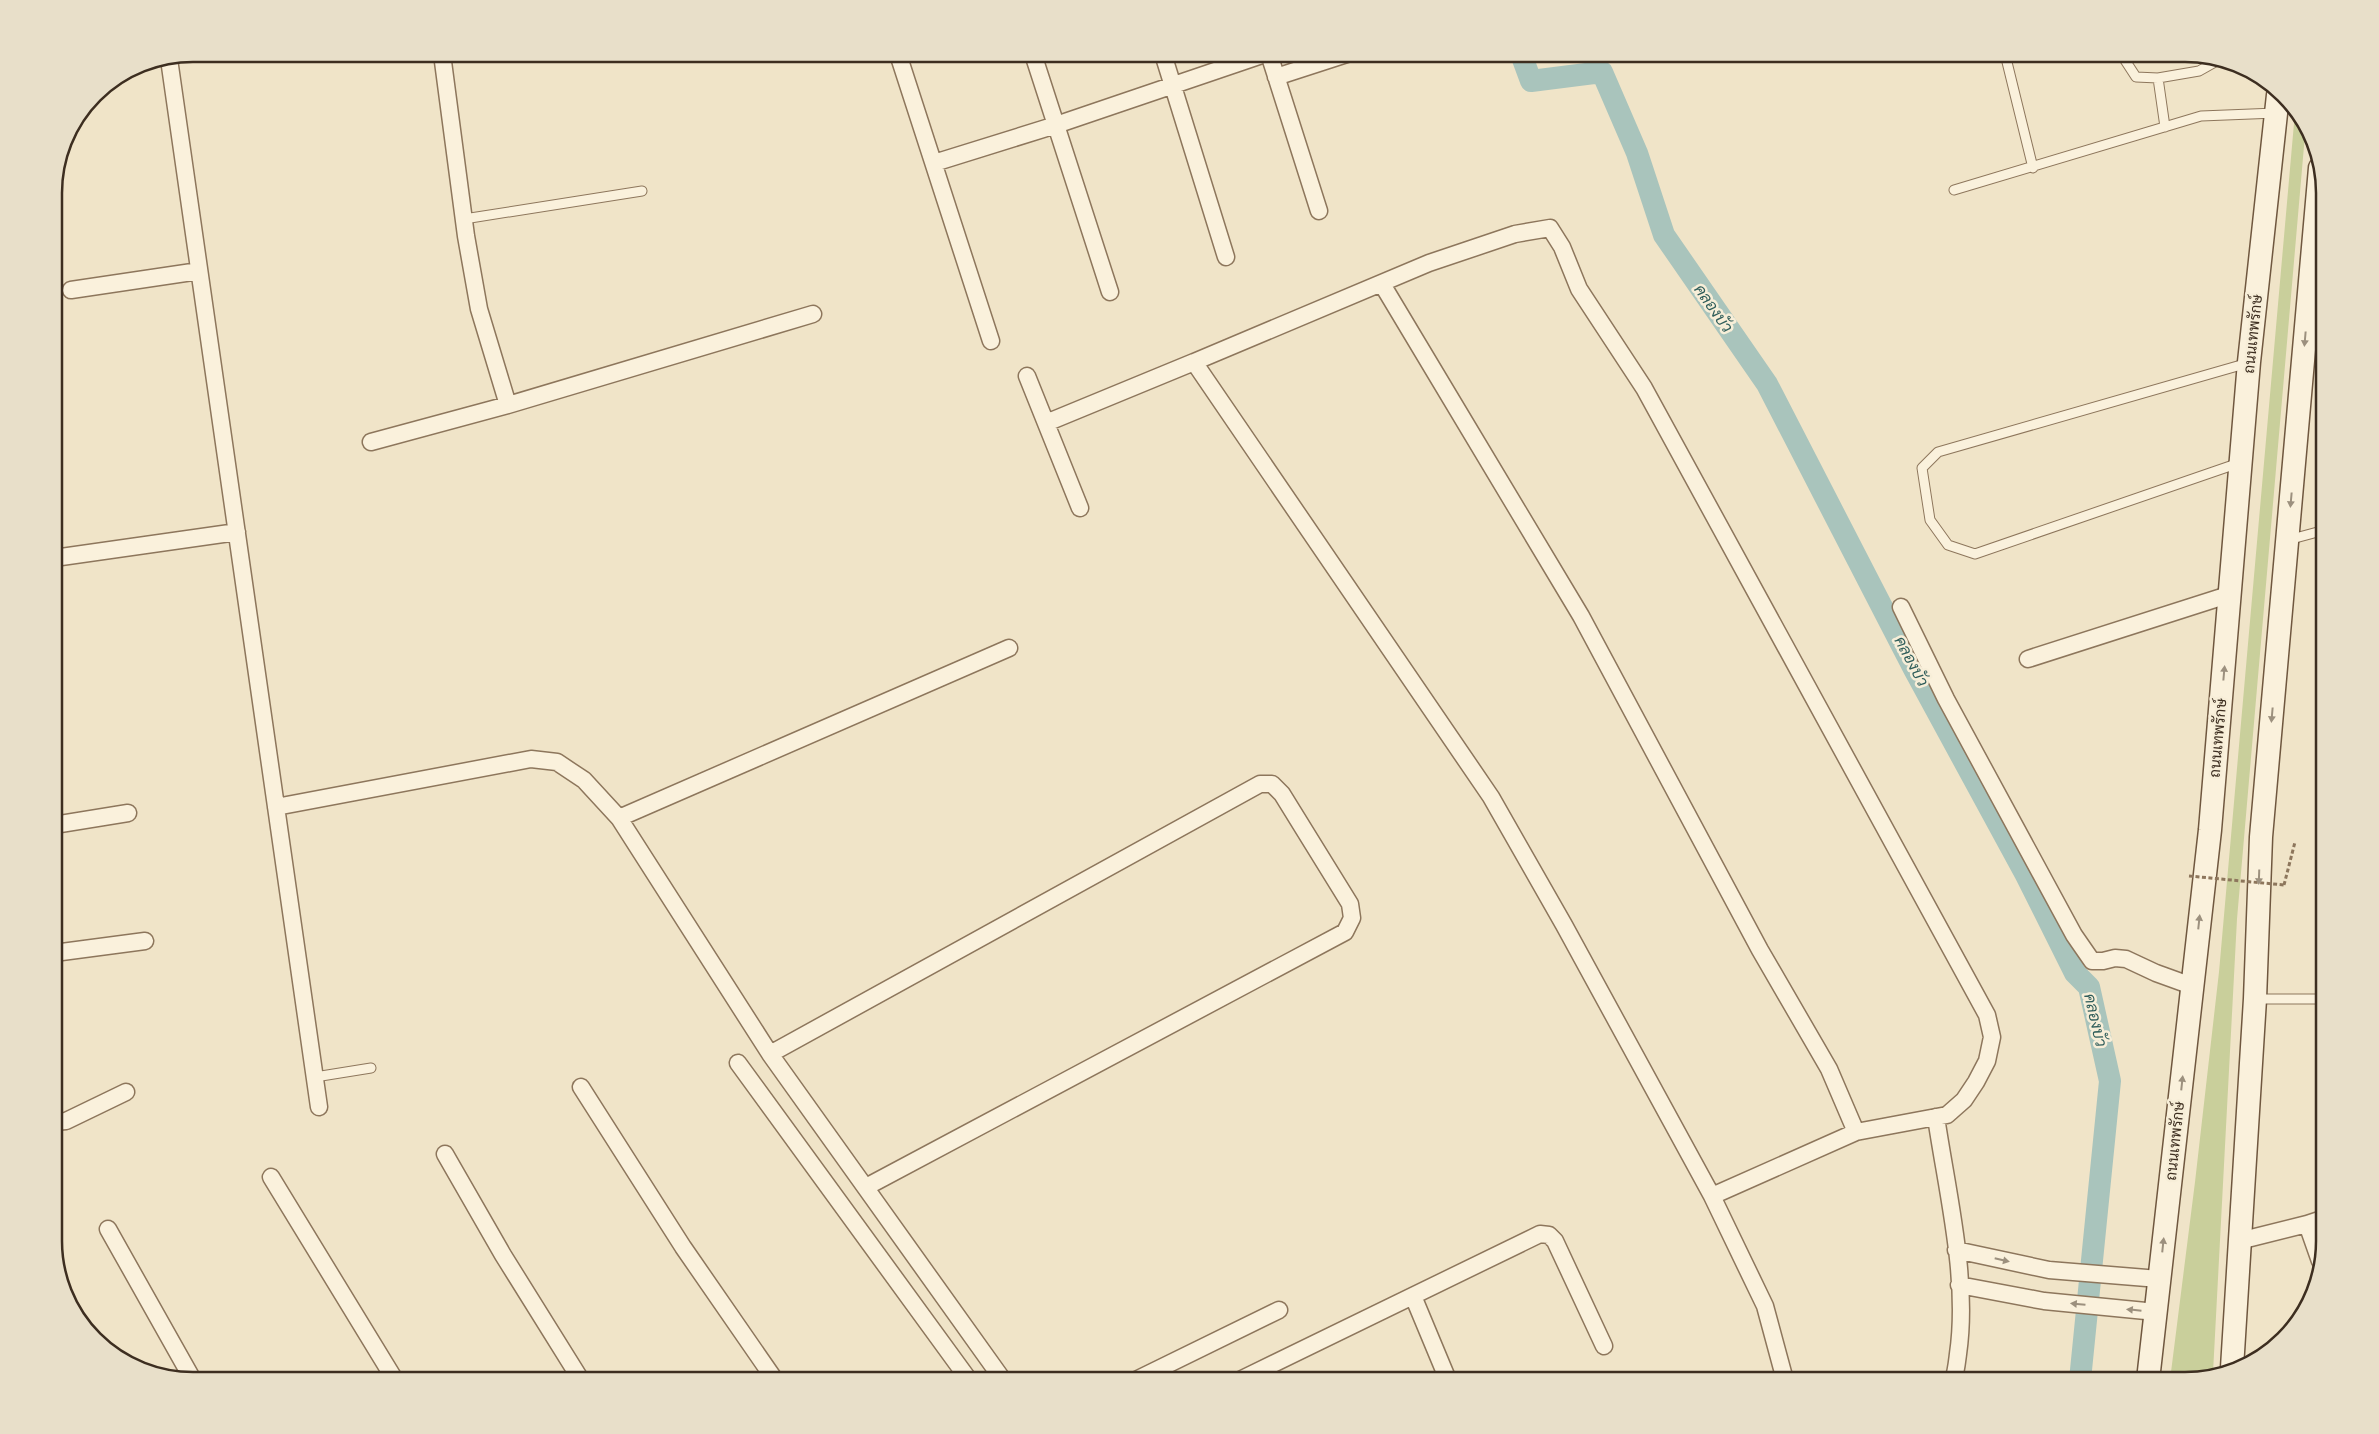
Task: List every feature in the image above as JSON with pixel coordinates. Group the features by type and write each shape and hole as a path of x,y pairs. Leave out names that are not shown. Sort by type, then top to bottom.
{"main road":[{"name":"ถนนเทพรักษ์","path":"2149,1372 2210,830 2249,362 2277,104"},
{"path":"2232,1363 2255,999 2261,837 2316,214"}],"street":[{"path":"443,63 464,219 479,309 508,405"},
{"path":"901,63 991,340"},
{"path":"1036,63 1110,292"},
{"path":"1166,63 1226,257"},
{"path":"934,163 1056,125 1240,63"},
{"path":"1271,63 1319,212"},
{"path":"1276,77 1319,63"},
{"path":"170,65 319,1107"},
{"path":"1046,423 1429,263 1515,234 1550,228 1562,247 1578,289 1644,388 1987,1016 1992,1037 1987,1060 1976,1082 1964,1100 1947,1115 1856,1132 1712,1196"},
{"path":"71,290 199,271"},
{"path":"1382,284 1581,616 1760,950 1829,1069 1856,1132"},
{"path":"371,442 508,405 813,314"},
{"path":"1194,362 1491,797 1564,925 1712,1196 1765,1306 1784,1372"},
{"path":"1027,376 1080,508"},
{"path":"63,557 237,532"},
{"path":"2028,659 2230,594"},
{"path":"1901,607 1946,699 2074,935 2092,961 2115,958 2126,959 2156,974 2192,986"},
{"path":"619,818 1009,648"},
{"path":"276,807 531,759 557,762 584,780 619,818 770,1054 997,1372"},
{"path":"770,1054 1260,784 1272,784 1282,794 1350,904 1352,918 1345,932 866,1187"},
{"path":"63,824 128,813"},
{"path":"63,952 145,941"},
{"path":"738,1063 963,1372"},
{"path":"581,1087 683,1248 769,1372"},
{"path":"63,1121 126,1092"},
{"path":"1936,1117 1956,1250 1959,1285 1960,1337 1954,1372"},
{"path":"446,1154 503,1255 576,1372"},
{"path":"271,1177 390,1372"},
{"path":"2239,1241 2316,1221"},
{"path":"2307,1224 2316,1248"},
{"path":"108,1229 188,1371"},
{"path":"1267,1372 1413,1296 1540,1234 1549,1235 1555,1241 1604,1346"},
{"path":"1956,1250 2049,1270 2159,1279"},
{"path":"1959,1285 2044,1301 2156,1312"},
{"path":"1413,1296 1445,1372"},
{"path":"1152,1372 1279,1310"}],"lane":[{"path":"2007,63 2033,168"},
{"path":"2127,63 2136,76 2158,78 2199,71 2209,65"},
{"path":"2158,78 2165,127"},
{"path":"1954,190 2033,168 2200,116 2277,104"},
{"path":"464,219 642,191"},
{"path":"2242,462 1975,554 1948,545 1930,520 1922,468 1938,452 2249,362"},
{"path":"2288,540 2316,532"},
{"path":"2255,999 2316,999"},
{"path":"315,1077 371,1068"}],"path":[{"path":"2189,876 2284,885 2295,842"}],"green space":[{"path":"2294,121 2305,139 2237,919 2213,1368 2171,1372 2219,972"}],"waterway":[{"name":"คลองบัว","path":"1524,63 1531,81 1602,72 1637,153 1664,235 1767,384 1914,669 2026,875 2075,973 2089,987 2110,1081 2081,1372"}]}
